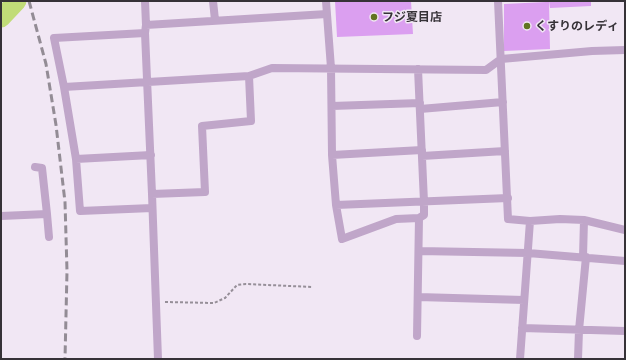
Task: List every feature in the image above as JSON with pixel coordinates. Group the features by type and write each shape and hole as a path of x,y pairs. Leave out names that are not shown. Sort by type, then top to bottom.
{"street":[{"path":"145,1 158,359"},
{"path":"213,1 215,20"},
{"path":"326,1 331,68 332,155 336,206 342,239 396,219 419,218 424,215 418,70"},
{"path":"498,1 508,219 530,221 560,219 584,220 625,230"},
{"path":"152,208 80,211 76,159 54,38 146,29 215,20 327,14"},
{"path":"64,87 249,76 272,68 486,70 501,59 592,51 625,50"},
{"path":"152,194 205,192 202,126 251,121 249,76"},
{"path":"332,106 420,106 503,102"},
{"path":"332,155 505,151"},
{"path":"76,159 150,155"},
{"path":"35,167 42,168 49,237"},
{"path":"336,206 508,198"},
{"path":"1,216 47,214"},
{"path":"417,336 419,218"},
{"path":"578,359 584,257 584,220"},
{"path":"520,359 530,221"},
{"path":"419,251 528,253 625,261"},
{"path":"418,297 524,300"},
{"path":"522,328 625,331"}],"path":[{"path":"156,302 214,303 225,298 238,285 246,284 312,287"}],"building":[{"name":"フジ夏目店","path":"335,1 411,1 413,34 337,37"},
{"path":"549,1 591,1 591,6 550,8"},
{"name":"くすりのレディ","path":"549,2 550,49 504,51 504,4"}],"waterway":[{"path":"1,18 17,1"}],"railway":[{"path":"29,1 46,64 56,125 65,202 67,271 65,359"}],"place":[{"name":"フジ夏目店","path":"374,17"},
{"name":"くすりのレディ","path":"527,26"}]}
